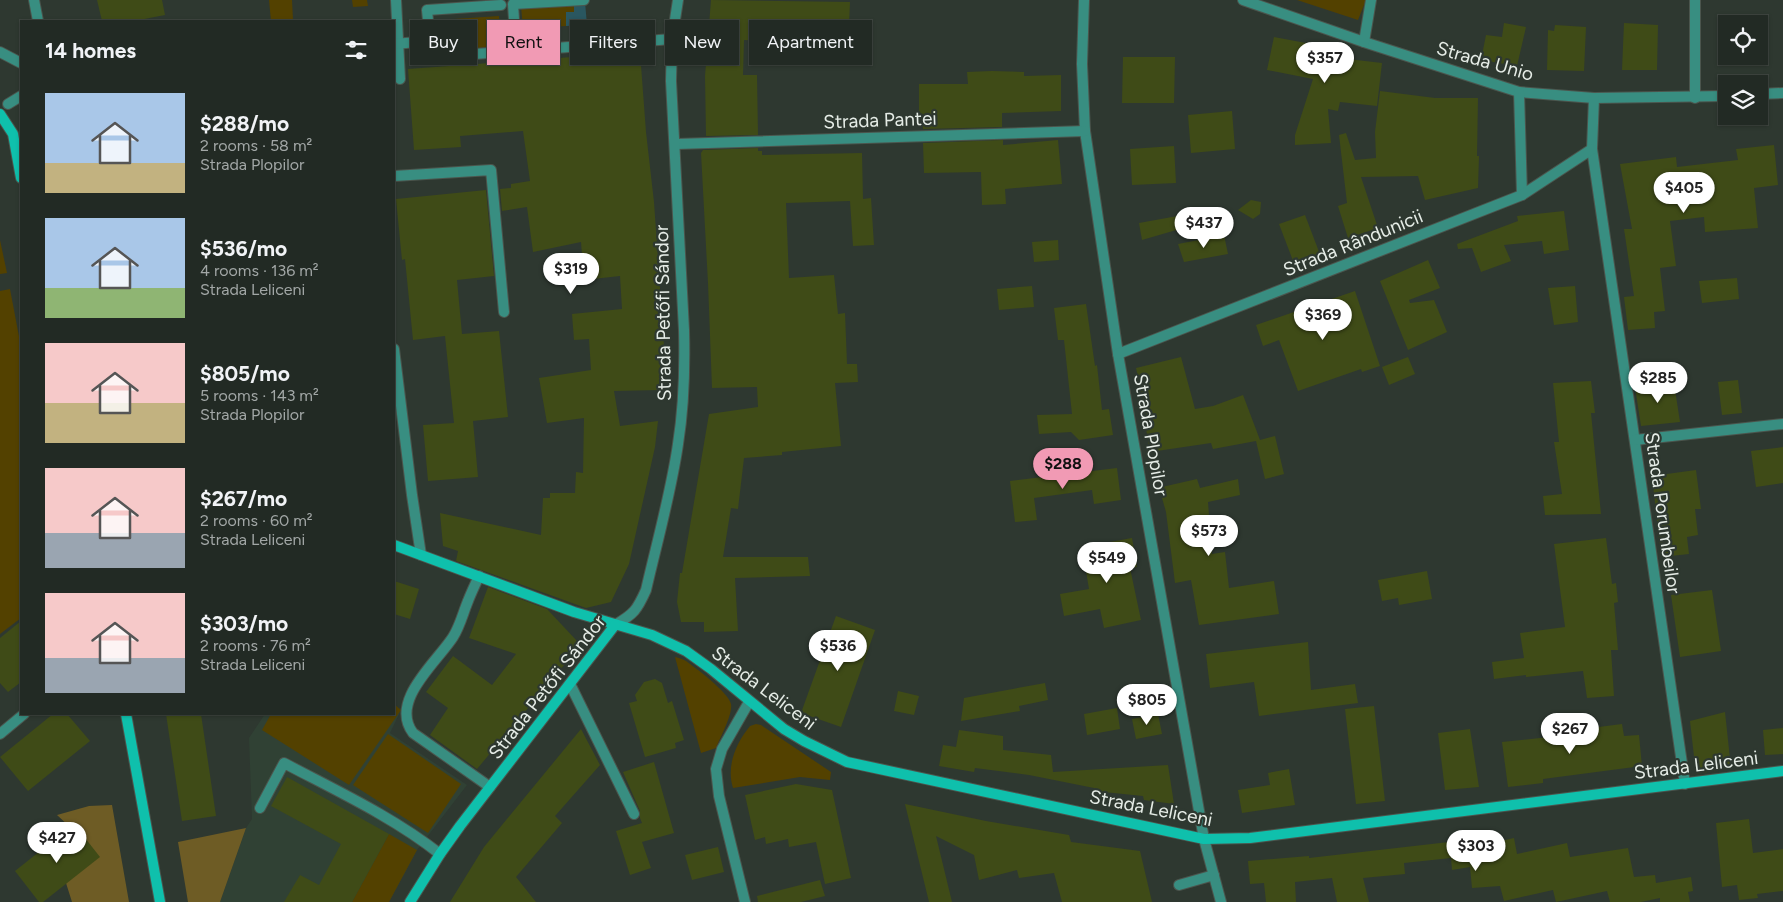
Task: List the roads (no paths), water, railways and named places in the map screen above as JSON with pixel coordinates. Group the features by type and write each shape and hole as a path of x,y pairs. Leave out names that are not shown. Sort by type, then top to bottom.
{"street":[{"path":"34,0 38,20"},
{"path":"396,0 396,44 400,79"},
{"path":"477,54 516,51 513,4 584,0"},
{"name":"Strada Petőfi Sándor","path":"675,20 678,0"},
{"name":"Strada Plopilor","path":"1084,0 1082,13 1082,64 1085,131 1118,354 1204,839 1221,902"},
{"name":"Strada Unio","path":"1243,0 1364,42 1519,92 1594,98 1718,97"},
{"path":"1364,42 1372,0"},
{"path":"1695,0 1695,98"},
{"path":"429,20 428,10 500,5"},
{"path":"560,48 665,40"},
{"path":"396,44 410,43"},
{"path":"0,52 20,62"},
{"name":"Strada Petőfi Sándor","path":"410,902 440,854 615,625 632,615 646,590 678,444 685,368 671,65"},
{"path":"1519,92 1522,195"},
{"path":"1768,94 1783,93"},
{"path":"8,104 20,97"},
{"name":"Strada Porumbeilor","path":"1594,98 1592,149 1685,784"},
{"path":"0,114 13,134 20,172"},
{"name":"Strada Pantei","path":"676,144 1085,131"},
{"name":"Strada Rândunicii","path":"1118,354 1522,195 1592,149"},
{"path":"395,176 491,170 504,312"},
{"path":"395,357 421,555"},
{"path":"1635,440 1783,424"},
{"name":"Strada Leliceni","path":"395,545 574,612 652,636 686,651 784,729 847,762 1204,839 1250,838 1783,772"},
{"path":"479,576 454,636 419,680 407,706 406,717 407,724 413,733 490,788"},
{"path":"570,684 634,814"},
{"path":"746,902 719,796 716,769 722,749 749,702"},
{"path":"0,734 23,715"},
{"path":"126,715 160,902"},
{"path":"260,808 284,763 361,804 424,841 440,854"},
{"path":"1179,885 1214,875"}],"water":[{"path":"585,2 587,20 570,20 570,26 566,26 566,12 574,12 574,3"}]}
